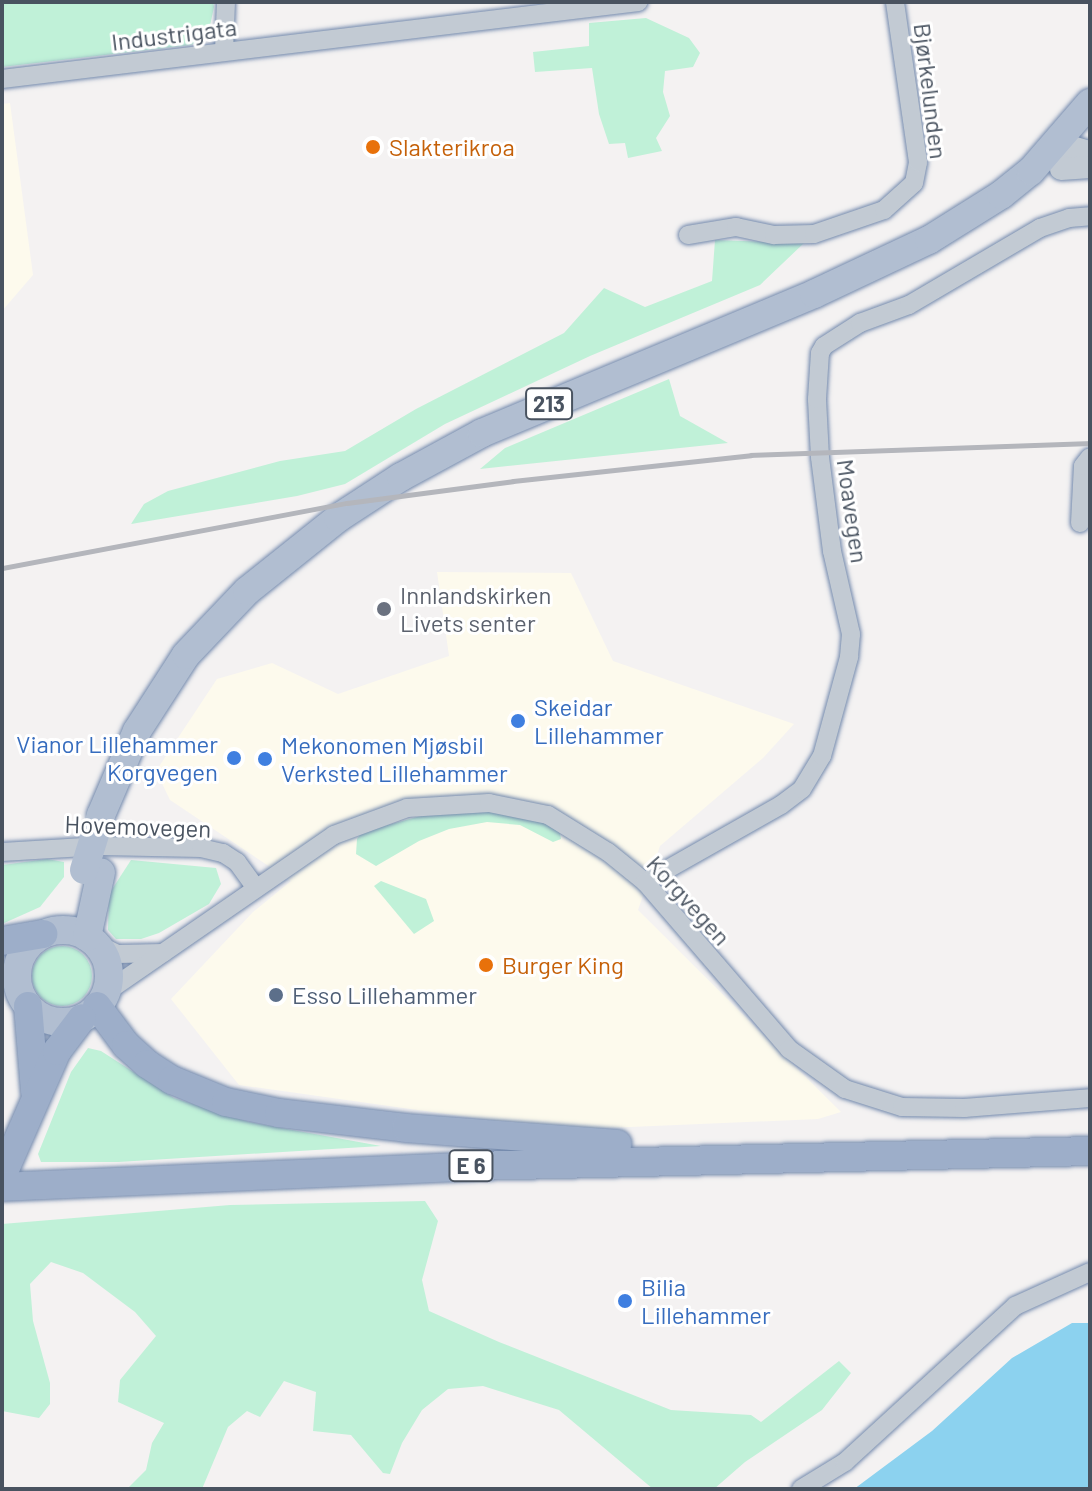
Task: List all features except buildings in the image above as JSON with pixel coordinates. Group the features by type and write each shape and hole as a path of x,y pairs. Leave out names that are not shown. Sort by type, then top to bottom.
{"highway":[{"path":"2,941 71,936"},
{"path":"2,1176 61,1043 95,1005 126,1045 172,1080 226,1102 279,1113 534,1140 631,1144 877,1142 918,1145 940,1152"},
{"path":"28,1006 36,1097"},
{"name":"E 6","path":"2,1187 474,1166 940,1152 1090,1151"}],"main road":[{"name":"213","path":"28,1006 19,990 19,962 29,946 71,936 110,816 151,737 197,664 256,601 345,529 408,489 488,446 894,278 938,256 1012,211 1055,161 1090,103"},
{"name":"213","path":"1055,161 1088,147"},
{"path":"28,1006 49,1019 65,1021 95,1005 107,965 71,936"}],"street":[{"path":"224,51 226,2"},
{"name":"Industrigata","path":"2,79 638,2"},
{"name":"Bjørkelunden","path":"688,235 736,227 774,235 814,234 884,210 914,183 918,162 895,2"},
{"name":"Moavegen","path":"645,882 781,805 802,789 822,756 849,657 851,634 832,551 820,457 817,399 820,353 824,346 860,323 909,305 1040,228 1069,218 1090,216"},
{"path":"1080,523 1083,466 1090,457"},
{"name":"Korgvegen","path":"95,1005 163,953 321,843 375,817 407,808 464,802 489,803 548,815 608,852 645,882 789,1049 845,1089 902,1107 964,1108 1090,1098"},
{"name":"Hovemovegen","path":"2,852 101,846 201,848 223,853 237,862 256,888"},
{"path":"71,936 118,954 163,953"},
{"path":"801,1489 845,1462 1015,1306 1090,1272"}],"shaded area":[{"path":"10,103 33,275 2,311 2,104"},
{"path":"437,572 571,573 613,661 794,724 763,758 660,846 638,910 841,1112 818,1119 560,1130 239,1085 171,999 253,912 291,881 170,800 156,771 217,679 272,663 338,694 449,656"}],"green space":[{"path":"2,2 213,2 214,7 208,35 191,45 2,67"},
{"path":"646,18 689,38 700,53 693,67 665,71 663,92 670,116 656,138 662,151 628,158 625,143 609,144 599,114 592,68 535,72 533,52 589,46 589,23"},
{"path":"715,240 804,243 760,285 590,356 445,424 345,484 297,496 131,524 144,504 168,491 280,461 345,451 416,409 564,333 604,288 645,307 712,281"},
{"path":"669,379 680,416 728,443 480,469 505,448"},
{"path":"439,811 510,812 559,828 561,839 553,842 520,825 487,822 449,829 419,841 376,866 356,854 357,839 362,832"},
{"path":"47,859 64,862 64,877 40,907 2,924 2,865"},
{"path":"131,860 216,868 221,884 209,904 159,933 141,939 116,939 108,930 109,894"},
{"path":"381,881 426,899 434,921 414,934 374,886"},
{"path":"62,946 83,955 92,976 83,997 62,1006 41,997 32,976 41,955"},
{"path":"88,1048 101,1051 174,1098 249,1122 381,1146 118,1162 41,1162 38,1154 71,1072"},
{"path":"425,1201 438,1221 422,1280 429,1311 499,1342 671,1410 751,1415 761,1422 839,1361 851,1373 822,1410 745,1462 714,1489 653,1489 559,1410 483,1386 448,1389 422,1410 402,1443 390,1474 383,1473 351,1435 313,1431 316,1392 284,1381 260,1417 247,1411 228,1427 202,1489 127,1489 146,1470 152,1443 164,1423 118,1402 120,1380 156,1336 135,1312 83,1273 51,1262 30,1284 33,1321 50,1383 50,1404 39,1418 2,1411 2,1224 230,1205"}],"water":[{"path":"1072,1323 1090,1323 1090,1489 854,1489 932,1431 1012,1358"}],"railway":[{"path":"2,568 347,503 513,481 751,455 1090,443"}],"place":[{"name":"Slakterikroa","path":"373,147"},
{"name":"Innlandskirken Livets senter","path":"384,609"},
{"name":"Skeidar Lillehammer","path":"518,721"},
{"name":"Vianor Lillehammer Korgvegen","path":"234,758"},
{"name":"Mekonomen Mjøsbil Verksted Lillehammer","path":"265,759"},
{"name":"Burger King","path":"486,965"},
{"name":"Esso Lillehammer","path":"276,995"},
{"name":"Bilia Lillehammer","path":"625,1301"}]}
